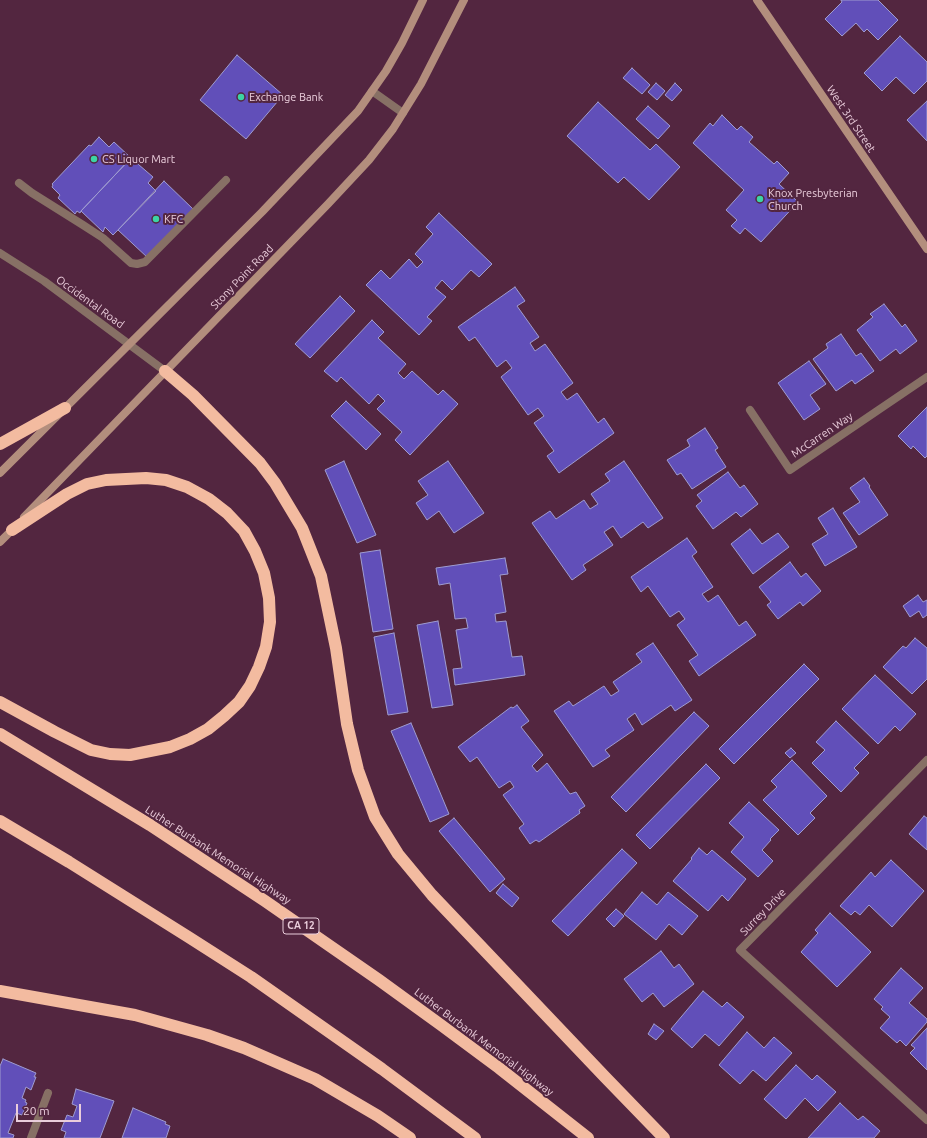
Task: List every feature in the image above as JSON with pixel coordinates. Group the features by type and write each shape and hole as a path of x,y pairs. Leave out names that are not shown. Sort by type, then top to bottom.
{"highway":[{"path":"165,371 193,395 260,463 275,483 302,528 321,576 336,648 348,730 358,770 375,817 394,849 432,895 664,1138"},
{"path":"0,444 65,408"},
{"path":"0,702 91,750 110,754 130,755 170,747 190,739 208,729 239,702 250,686 259,667 266,646 270,622 269,598 264,573 255,551 244,531 227,513 209,499 187,487 166,480 146,478 124,478 87,484 67,494 12,530"},
{"name":"Luther Burbank Memorial Highway","path":"0,734 150,825 271,905 441,1025 588,1138"},
{"path":"0,821 82,870 250,977 375,1064 475,1138"},
{"path":"0,991 135,1015 207,1035 244,1048 315,1079 378,1116 410,1138"}],"main road":[{"path":"0,473 262,212 358,111 386,71 402,43 423,0"},
{"name":"Stony Point Road","path":"0,542 353,177 381,144 403,113 421,84 464,0"},
{"name":"West 3rd Street","path":"757,0 927,249"}],"street":[{"path":"372,91 403,113"},
{"path":"19,183 32,193 103,238 131,263 137,264 145,262 226,180"},
{"name":"Occidental Road","path":"0,253 44,281 165,371"},
{"name":"McCarren Way","path":"750,410 790,470 927,377"},
{"name":"Surrey Drive","path":"927,760 740,950 927,1120"},
{"path":"31,1138 48,1093"}],"building":[{"path":"841,0 878,0 898,20 878,40 867,29 864,32 856,23 842,36 825,19 842,2"},
{"path":"900,36 927,62 927,81 914,94 896,77 882,91 864,73"},
{"name":"Exchange Bank","path":"237,55 283,95 246,139 200,100"},
{"path":"632,68 650,85 642,94 623,78"},
{"path":"656,83 665,91 657,100 648,92"},
{"path":"675,83 682,90 672,101 665,95"},
{"path":"927,101 927,141 907,120"},
{"path":"598,102 650,150 656,144 680,167 649,200 624,177 618,183 567,136"},
{"path":"648,106 670,126 658,139 636,119"},
{"path":"722,115 737,130 741,126 753,137 749,142 774,164 777,161 789,173 779,184 798,202 761,242 745,228 740,234 731,226 737,220 726,210 744,190 693,143 710,123 713,126"},
{"path":"99,137 109,147 114,142 131,158 80,213 77,211 75,214 58,198 60,195 52,187 52,184 89,145 91,146"},
{"path":"131,158 153,177 148,183 156,191 113,235 105,227 103,232 81,211"},
{"name":"KFC","path":"164,181 193,209 148,258 118,230"},
{"path":"439,213 492,264 479,277 471,270 452,290 442,280 435,288 446,297 427,317 432,321 419,335 366,285 381,270 390,279 409,259 417,268 423,262 415,254 433,234 426,227"},
{"path":"515,287 525,301 517,306 539,337 530,343 535,351 545,344 573,383 561,392 567,400 577,393 598,423 604,418 614,433 559,473 547,456 554,451 534,423 544,416 538,408 528,415 501,377 512,368 506,360 497,367 475,337 469,341 458,327"},
{"path":"340,296 355,311 310,358 295,344"},
{"path":"884,304 902,327 905,324 917,341 900,354 896,349 880,361 857,330 873,317 870,314"},
{"path":"372,320 384,332 378,338 406,364 398,373 404,379 412,371 438,395 443,390 458,404 410,455 395,440 402,432 377,409 385,401 378,394 369,404 341,377 337,382 324,371"},
{"path":"841,334 856,356 861,353 874,371 855,384 852,380 836,391 813,359 828,348 826,344"},
{"path":"809,361 826,384 810,395 820,409 804,420 778,383"},
{"path":"346,401 381,434 366,450 331,416"},
{"path":"927,407 927,456 925,458 913,446 911,449 898,436"},
{"path":"705,428 718,448 715,450 726,467 692,489 681,473 677,475 667,460 690,446 687,440"},
{"path":"344,461 376,535 357,543 325,470"},
{"path":"448,461 484,513 454,533 439,511 427,520 416,503 428,495 418,481"},
{"path":"624,461 663,518 648,528 643,522 621,538 613,526 604,532 613,545 583,565 586,570 572,580 532,523 550,511 556,519 584,500 590,509 598,504 591,494 610,481 605,474"},
{"path":"728,472 740,488 744,485 758,504 741,517 736,512 713,529 696,506 702,501 697,495"},
{"path":"864,478 888,515 859,535 843,513 860,502 850,488"},
{"path":"833,508 857,547 825,566 812,544 828,534 818,518"},
{"path":"750,529 762,544 778,533 789,547 753,574 731,544"},
{"path":"687,538 697,552 692,556 713,587 702,594 708,602 718,595 739,626 746,621 756,635 699,676 689,661 698,655 677,625 685,619 679,611 670,617 648,586 641,592 631,577"},
{"path":"380,550 393,629 373,632 360,553"},
{"path":"505,558 508,574 500,575 506,612 495,614 496,622 506,621 512,657 522,656 525,675 455,685 453,669 462,668 456,630 468,628 466,618 455,619 450,583 439,585 436,568"},
{"path":"790,562 801,577 806,573 821,591 803,606 800,602 778,619 767,605 771,602 759,587"},
{"path":"918,595 923,602 927,600 927,615 923,618 919,611 910,617 903,606"},
{"path":"438,621 453,705 432,708 417,625"},
{"path":"394,633 408,712 388,715 374,637"},
{"path":"915,638 927,648 927,679 912,694 883,667 903,646 906,648"},
{"path":"653,643 692,700 675,711 671,705 642,725 635,713 627,719 634,730 605,750 610,756 593,767 554,711 569,701 573,706 604,686 611,696 619,691 613,682 642,662 636,654"},
{"path":"804,664 819,679 734,764 719,749"},
{"path":"875,675 916,714 900,731 895,726 878,744 842,709"},
{"path":"517,705 529,721 521,727 543,755 532,766 537,772 547,763 570,794 576,792 585,806 579,810 580,813 539,842 536,840 530,844 519,828 524,824 503,795 514,787 510,781 499,788 477,757 470,762 458,747 511,707 513,708"},
{"path":"694,712 709,726 626,812 611,797"},
{"path":"836,721 869,753 854,768 859,773 841,792 812,763 825,750 816,742"},
{"path":"411,723 449,814 430,822 391,731"},
{"path":"791,748 796,753 790,758 785,753"},
{"path":"792,760 827,796 810,813 815,818 798,835 763,800 777,787 771,781"},
{"path":"706,764 720,778 650,849 636,835"},
{"path":"749,802 779,830 762,850 773,861 758,877 731,852 744,837 729,823"},
{"path":"924,816 927,818 927,850 909,834"},
{"path":"454,818 505,879 490,892 439,831"},
{"path":"699,848 707,855 712,850 746,879 728,901 722,895 708,911 673,881 692,859 691,858"},
{"path":"622,849 637,863 568,936 552,921"},
{"path":"891,860 924,891 892,927 869,905 860,915 855,911 851,915 840,906 871,872 875,877"},
{"path":"503,884 519,898 512,907 496,893"},
{"path":"642,892 657,905 668,892 698,916 682,935 669,924 656,940 624,914"},
{"path":"616,909 624,916 614,927 606,919"},
{"path":"830,913 871,952 837,987 801,952 818,933 815,930"},
{"path":"661,951 674,968 679,964 694,984 664,1007 653,993 642,1002 624,979"},
{"path":"901,968 923,988 909,1003 927,1019 927,1022 906,1046 900,1040 897,1043 880,1028 890,1017 881,1009 883,1007 874,999"},
{"path":"703,991 722,1007 727,1002 744,1017 719,1046 705,1034 692,1048 671,1029"},
{"path":"654,1024 664,1031 656,1040 648,1034"},
{"path":"927,1028 927,1070 910,1053 915,1048 911,1045"},
{"path":"747,1032 764,1048 774,1037 792,1053 766,1081 753,1070 740,1084 719,1065"},
{"path":"3,1059 36,1073 31,1090 26,1087 22,1098 26,1100 25,1102 27,1103 22,1115 16,1113 8,1133 14,1135 13,1138 0,1138 0,1066"},
{"path":"796,1065 812,1080 817,1075 836,1092 818,1111 805,1098 786,1119 764,1099"},
{"path":"76,1089 114,1101 100,1138 64,1138 66,1132 61,1130 67,1115 73,1117 77,1106 72,1104"},
{"path":"840,1103 858,1120 863,1116 880,1131 874,1138 808,1138"},
{"path":"133,1108 166,1122 165,1124 170,1126 166,1138 122,1138"}],"place":[{"name":"Exchange Bank","path":"241,97"},
{"name":"CS Liquor Mart","path":"94,159"},
{"name":"Knox Presbyterian Church","path":"760,199"},
{"name":"KFC","path":"156,219"}]}
